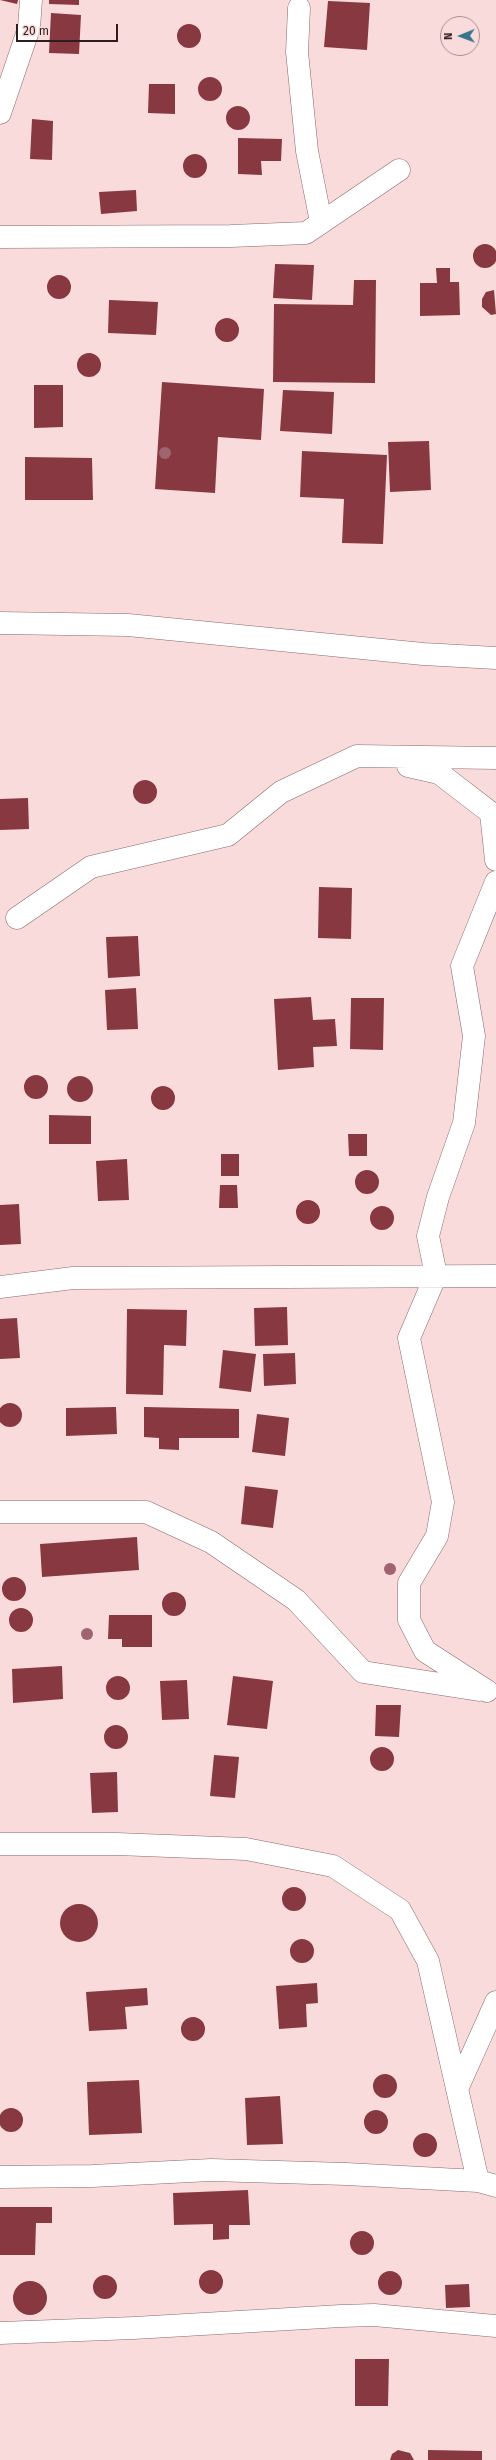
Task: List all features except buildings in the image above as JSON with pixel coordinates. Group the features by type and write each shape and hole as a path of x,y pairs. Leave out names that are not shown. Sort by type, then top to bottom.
{"street":[{"path":"0,113 29,28 31,0"},
{"path":"299,8 297,52 300,83 307,151 321,222"},
{"path":"0,237 231,236 306,233 399,170"},
{"path":"0,623 128,625 423,654 496,658"},
{"path":"357,756 439,773 491,813 496,860"},
{"path":"17,918 91,867 228,835 281,792 357,756 496,758"},
{"path":"491,1697 425,1651 409,1620 409,1583 437,1536 443,1502 409,1338 436,1275 428,1236 438,1197 464,1122 474,1036 462,966 496,882"},
{"path":"0,1287 72,1278 436,1275 496,1276"},
{"path":"0,1512 146,1512 211,1542 296,1600 363,1672 491,1697"},
{"path":"0,1844 117,1844 246,1849 333,1866 400,1910 428,1961 457,2089 487,2183 346,2174 211,2170 92,2176 0,2177"},
{"path":"457,2089 496,2002"},
{"path":"0,2333 347,2316 374,2316 496,2326"}]}
